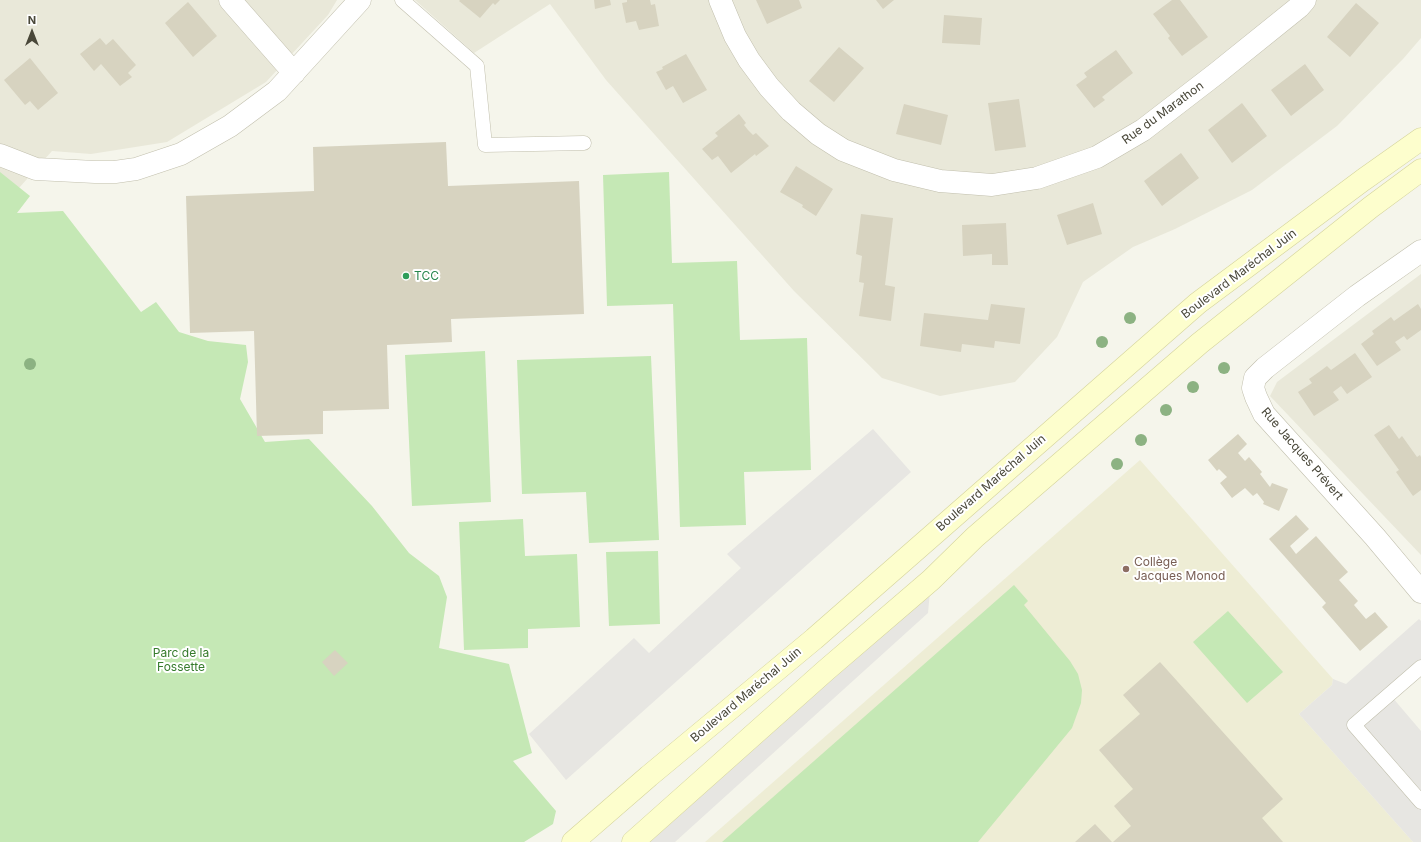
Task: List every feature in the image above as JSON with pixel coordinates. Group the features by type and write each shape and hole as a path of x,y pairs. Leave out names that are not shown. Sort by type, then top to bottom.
{"main road":[{"name":"Boulevard Maréchal Juin","path":"573,842 649,776 814,639 1198,303 1363,180 1421,139"},
{"path":"633,842 819,676 931,580 975,537 1200,342 1371,207 1421,170"}],"street":[{"path":"230,0 294,74"},
{"path":"0,155 36,169 66,172 115,172 136,169 181,154 230,126 277,91 360,0"},
{"name":"Rue du Marathon","path":"720,0 735,36 749,60 769,87 791,111 818,134 843,150 894,170 940,181 992,185 1038,178 1097,158 1143,130 1218,74 1299,7 1305,0"},
{"name":"Rue Jacques Prévert","path":"1421,251 1357,296 1265,368 1255,378 1253,388 1264,414 1375,537 1421,592"}],"lane":[{"path":"402,0 477,66 485,145 584,143"},
{"path":"1421,668 1354,725 1421,802"}],"shaded area":[{"path":"0,0 337,0 328,15 266,82 167,142 91,154 52,151 19,188 0,218"},
{"path":"415,0 1421,0 1421,38 1403,59 1337,126 1252,190 1175,229 1133,247 1083,282 1057,337 1015,382 940,396 882,378 794,291 606,80 550,4 474,53"},
{"path":"1421,274 1421,555 1270,396 1277,382"},
{"path":"873,429 911,472 566,780 529,734 634,638 649,653 741,568 727,554"},
{"name":"Collège Jacques Monod","path":"1140,460 1333,679 1332,685 1299,714 1413,842 705,842"},
{"path":"930,591 928,613 675,842 650,842"},
{"path":"1419,619 1421,621 1421,672 1392,697 1421,731 1421,842 1413,842 1299,714 1332,685 1333,679 1346,684"}],"green space":[{"name":"Parc de la Fossette","path":"0,172 30,196 17,213 63,211 141,312 156,302 179,332 208,341 246,345 248,362 240,399 265,442 309,439 372,506 409,553 439,576 447,597 439,648 509,664 532,753 513,761 556,811 553,824 524,842 0,842"},
{"path":"669,172 672,263 737,261 740,340 807,338 811,470 744,472 746,525 680,527 673,304 607,306 603,175"},
{"path":"485,351 491,502 412,506 405,355"},
{"path":"651,356 659,540 589,543 586,492 522,494 517,360"},
{"path":"523,519 525,556 577,554 580,627 528,629 528,648 464,650 459,522"},
{"path":"658,551 660,624 609,626 606,552"},
{"path":"1014,585 1028,601 1024,605 1070,661 1078,674 1082,690 1081,703 1072,728 978,842 722,842"},
{"path":"1228,611 1283,672 1247,703 1193,642"}],"building":[{"path":"500,0 495,5 493,3 480,18 459,1"},
{"path":"594,0 610,0 611,5 595,9"},
{"path":"627,0 650,0 651,5 655,4 659,26 639,30 636,21 626,23 622,3 627,2"},
{"path":"756,0 799,0 802,8 767,24"},
{"path":"876,0 894,0 883,9"},
{"path":"1172,0 1180,0 1208,37 1182,56 1168,38 1170,36 1153,14"},
{"path":"188,2 217,36 193,57 165,23"},
{"path":"1356,3 1379,23 1350,57 1327,37"},
{"path":"944,15 982,18 980,45 942,43"},
{"path":"100,38 106,45 113,39 136,65 128,73 132,77 120,86 101,64 94,71 80,54"},
{"path":"839,47 864,68 834,102 809,81"},
{"path":"1116,50 1133,73 1102,97 1105,100 1094,108 1076,85 1087,77 1084,73"},
{"path":"686,54 707,90 683,103 673,86 666,90 656,72 663,69 662,67"},
{"path":"30,58 58,93 38,110 30,101 25,105 4,80"},
{"path":"1305,64 1324,90 1291,116 1271,90"},
{"path":"1019,99 1026,147 995,151 988,103"},
{"path":"1242,103 1267,136 1232,163 1208,130"},
{"path":"904,104 948,115 941,145 896,134"},
{"path":"739,114 746,123 744,125 748,130 753,135 756,133 769,146 756,156 755,154 731,173 718,156 712,160 702,149 718,136 715,133"},
{"path":"446,142 448,186 579,181 584,314 451,319 452,342 387,345 389,409 323,411 323,434 257,436 254,331 190,333 186,196 314,191 313,147"},
{"path":"1181,153 1199,178 1162,206 1144,181"},
{"path":"796,166 833,189 816,216 802,207 803,205 780,192"},
{"path":"1093,203 1102,234 1067,245 1057,215"},
{"path":"861,214 893,218 885,285 895,287 891,321 859,316 864,283 859,282 862,256 856,254"},
{"path":"1006,223 1008,265 992,265 992,254 963,256 962,225"},
{"path":"991,304 1025,308 1020,344 995,341 994,348 962,344 961,352 920,346 924,313 988,320"},
{"path":"1418,304 1421,309 1421,330 1407,340 1404,336 1395,342 1401,350 1377,366 1361,344 1374,334 1372,331 1391,317 1394,321"},
{"path":"1355,353 1372,377 1347,394 1341,386 1333,392 1339,400 1314,416 1298,392 1312,383 1309,379 1327,366 1331,370"},
{"path":"1389,425 1399,439 1402,436 1417,457 1420,455 1421,457 1421,490 1413,496 1396,472 1399,470 1374,435"},
{"path":"1238,434 1247,444 1238,453 1245,461 1249,457 1262,472 1260,474 1270,487 1272,483 1288,489 1279,511 1263,504 1264,502 1257,493 1253,496 1245,488 1232,498 1220,483 1227,477 1219,469 1217,471 1208,460"},
{"path":"1296,515 1309,529 1290,546 1296,554 1316,536 1348,572 1339,580 1358,601 1354,605 1366,619 1375,612 1388,627 1360,651 1322,607 1326,603 1269,539"},
{"path":"335,650 348,663 334,676 322,662"},
{"path":"1160,662 1283,799 1262,818 1283,842 1113,842 1131,826 1114,806 1133,789 1099,750 1140,714 1123,695"},
{"path":"1095,824 1112,842 1075,842"}],"place":[{"name":"TCC","path":"406,276"},
{"name":"Collège Jacques Monod","path":"1126,569"}]}
